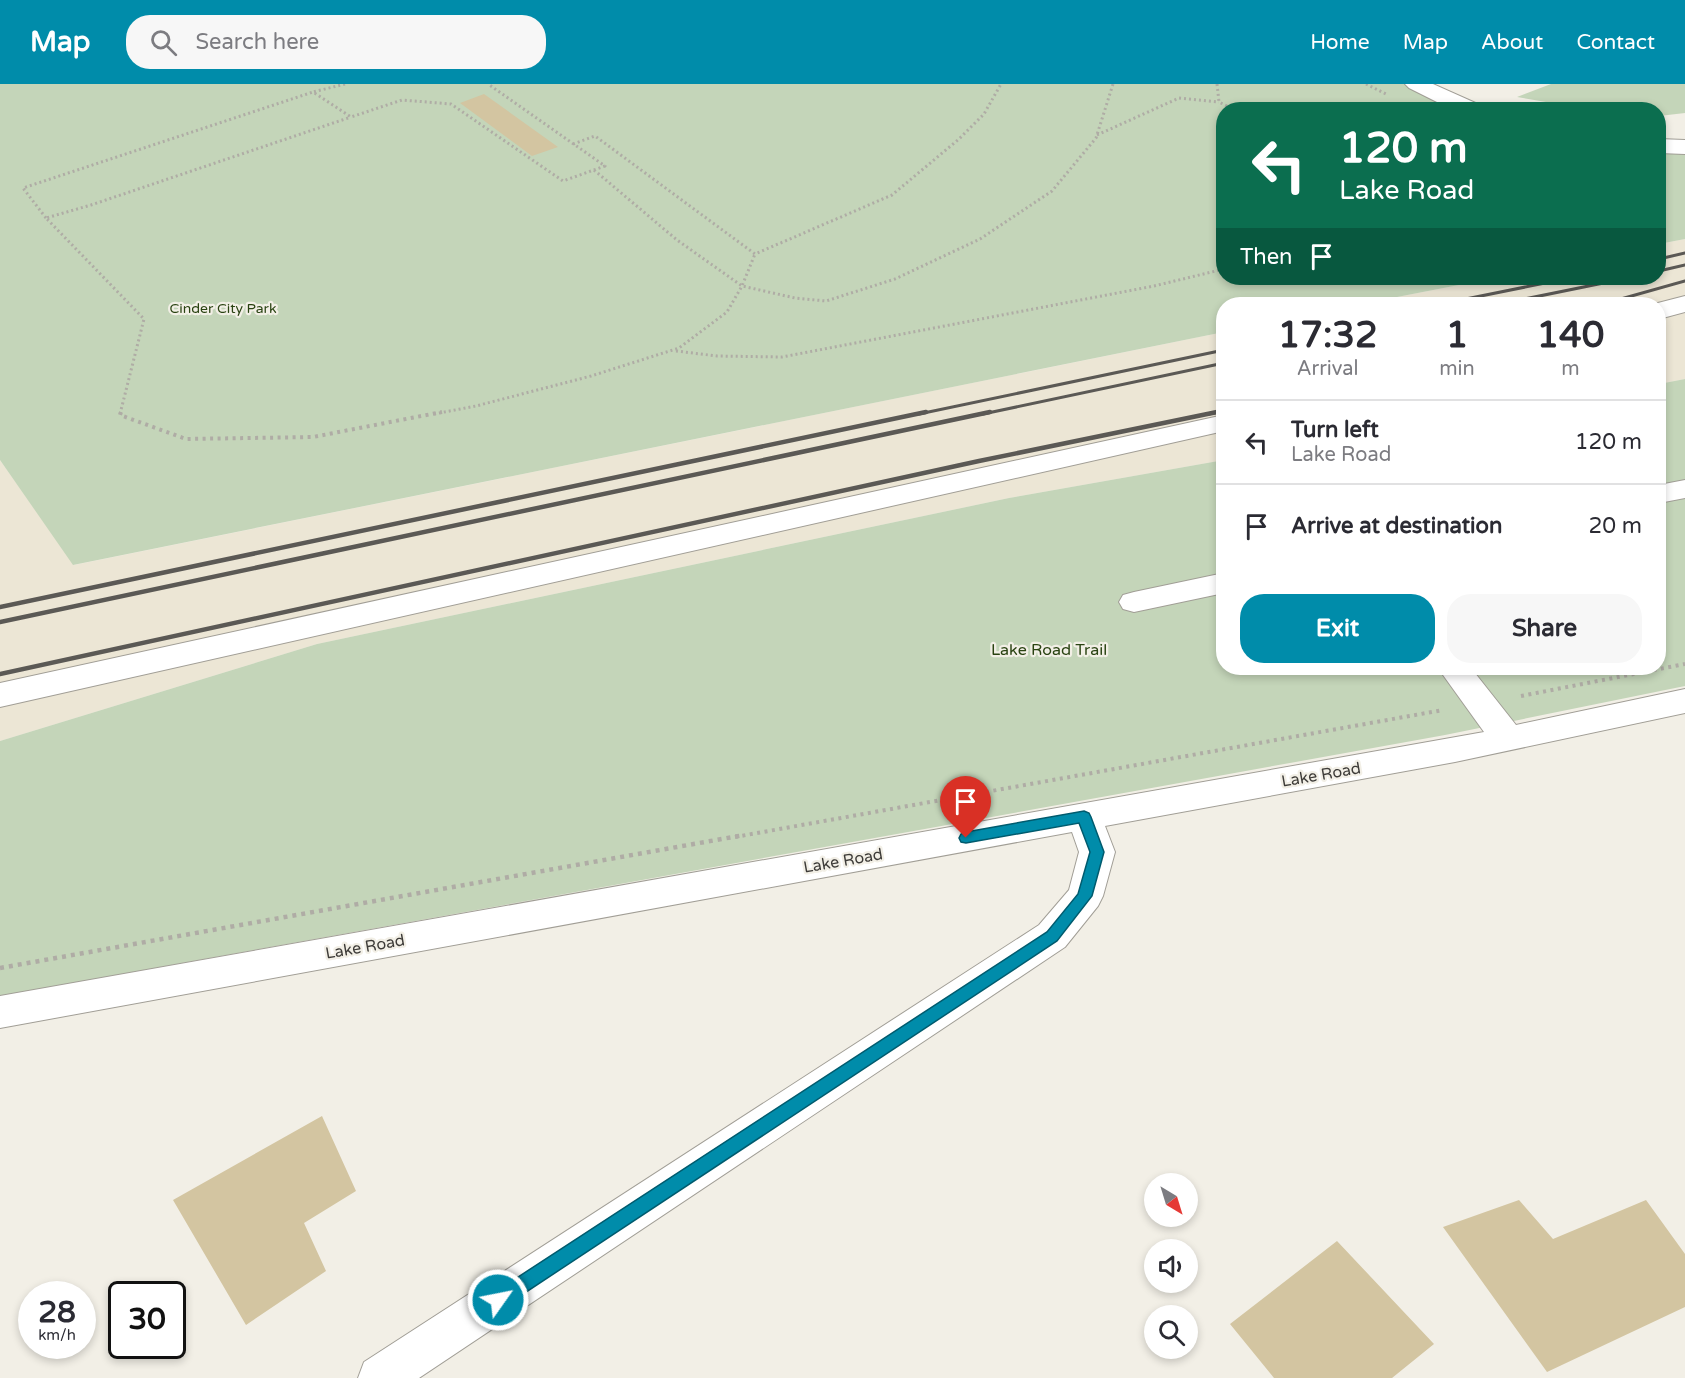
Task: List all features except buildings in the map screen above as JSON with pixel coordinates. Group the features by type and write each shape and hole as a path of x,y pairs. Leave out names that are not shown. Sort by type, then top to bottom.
{"street":[{"path":"1416,84 1455,102"},
{"path":"1666,146 1685,147"},
{"path":"1666,309 1685,304"},
{"path":"0,695 1216,425"},
{"path":"1666,493 1685,489"},
{"path":"1134,602 1216,585"},
{"path":"1459,675 1508,739"},
{"name":"Lake Road","path":"0,1012 1508,739 1685,701"},
{"path":"380,1378 1052,936 1085,896 1097,852 1084,817"}],"path":[{"path":"345,84 313,92 23,188 46,218 144,319 120,415 186,439 313,437 476,406 591,376 680,348 727,312 742,286 755,254 892,195 960,139 984,114 1001,84"},
{"path":"46,218 91,205 402,100 451,105 562,181 605,166 488,84"},
{"path":"594,170 677,240 742,286 795,298 826,301 895,279 981,239 1052,191 1097,135 1113,84 1119,84"},
{"path":"1097,135 1179,98 1219,102 1217,84"},
{"path":"313,92 351,117"},
{"path":"573,144 595,136 755,254"},
{"path":"672,351 717,356 782,357 1154,286 1216,271"},
{"path":"1666,668 1685,664"},
{"path":"0,968 1627,675"}],"shaded area":[{"path":"1685,239 1685,379 1666,383 1666,297 1397,297 1459,285 1666,285 1666,243"},
{"path":"1216,334 1216,461 1009,498 317,644 0,741 0,460 74,565"}],"green space":[{"name":"Cinder City Park","path":"0,84 1416,84 1461,102 1216,102 1216,285 1459,285 1397,297 1216,297 1216,334 73,565 0,460"},
{"path":"1551,84 1685,84 1685,113 1666,115 1666,102 1546,102 1517,97"},
{"path":"1685,145 1685,239 1666,243 1666,146"},
{"name":"Lake Road Trail","path":"1685,379 1685,686 1445,735 0,996 0,741 317,644 1009,498 1216,461 1216,675 1666,675 1666,383"}],"railway":[{"path":"1666,257 1685,253"},
{"path":"1666,269 1685,265"},
{"path":"1628,297 1685,281"},
{"path":"1476,297 1535,285"},
{"path":"1534,297 1594,285"},
{"path":"919,414 1216,352"},
{"path":"983,414 1216,365"},
{"path":"0,607 926,412"},
{"path":"0,622 990,412"},
{"path":"0,674 979,461 1216,412"},
{"path":"1209,414 1216,413"}],"route":[{"path":"498,1300 1052,936 1085,896 1097,852 1084,817 966,838"}]}
